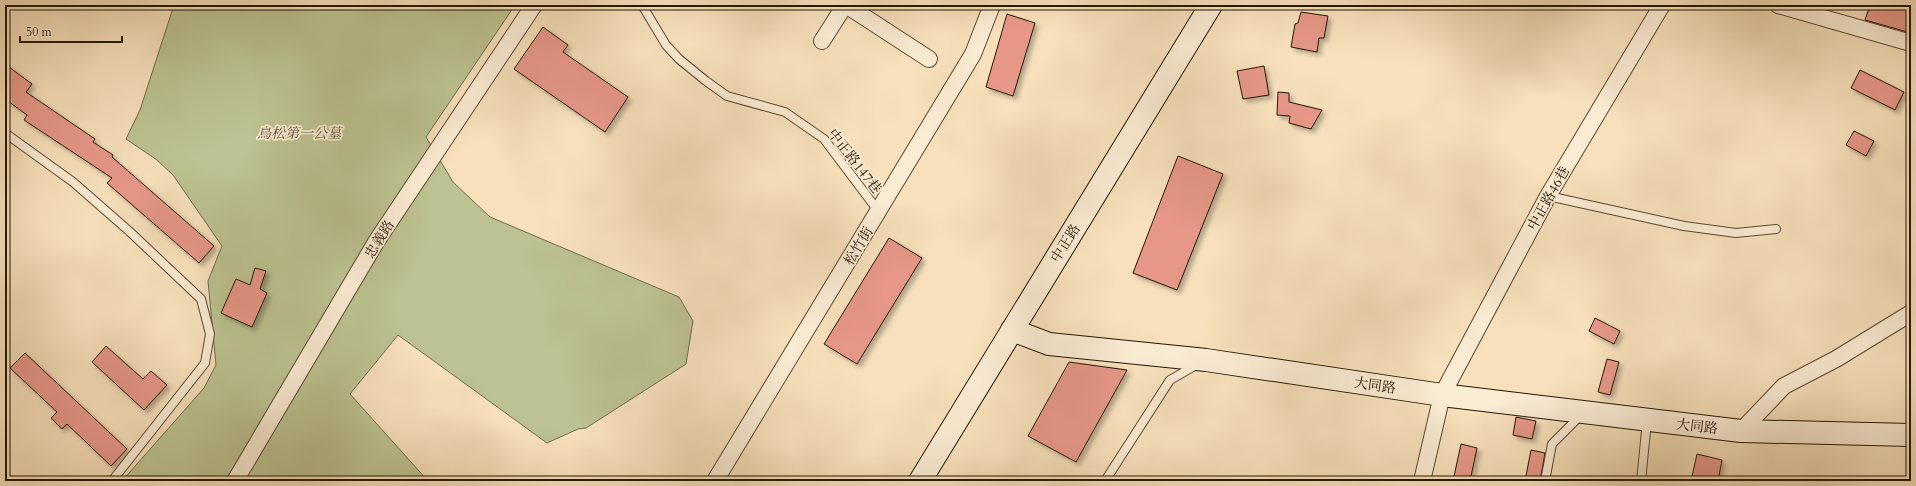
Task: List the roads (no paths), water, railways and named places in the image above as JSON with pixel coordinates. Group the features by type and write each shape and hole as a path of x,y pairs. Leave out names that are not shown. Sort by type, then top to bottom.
{"street":[{"name":"忠義路","path":"236,481 376,242 534,5"},
{"path":"822,41 846,5 929,59"},
{"name":"松竹街","path":"715,481 879,212 973,54 992,5"},
{"name":"中正路","path":"920,481 1211,5"},
{"name":"中正路46巷","path":"1422,481 1442,395 1548,196 1662,5"},
{"path":"1778,5 1911,43"},
{"path":"1741,432 1784,386 1836,359 1911,313"},
{"name":"大同路","path":"1012,330 1049,344 1206,360 1442,395 1741,432 1911,435"}],"lane":[{"name":"中正路147巷","path":"642,5 666,45 679,59 706,81 727,96 785,112 824,139 879,212"},
{"path":"5,133 73,182 201,299 210,334 205,363 112,481"},
{"path":"1548,196 1684,226 1736,233 1776,229"},
{"path":"1105,481 1170,380 1206,360"},
{"path":"1545,481 1552,444 1584,412"},
{"path":"1641,481 1647,420"}],"park label":[{"name":"鳥松第一公墓","path":"299,133"}]}
